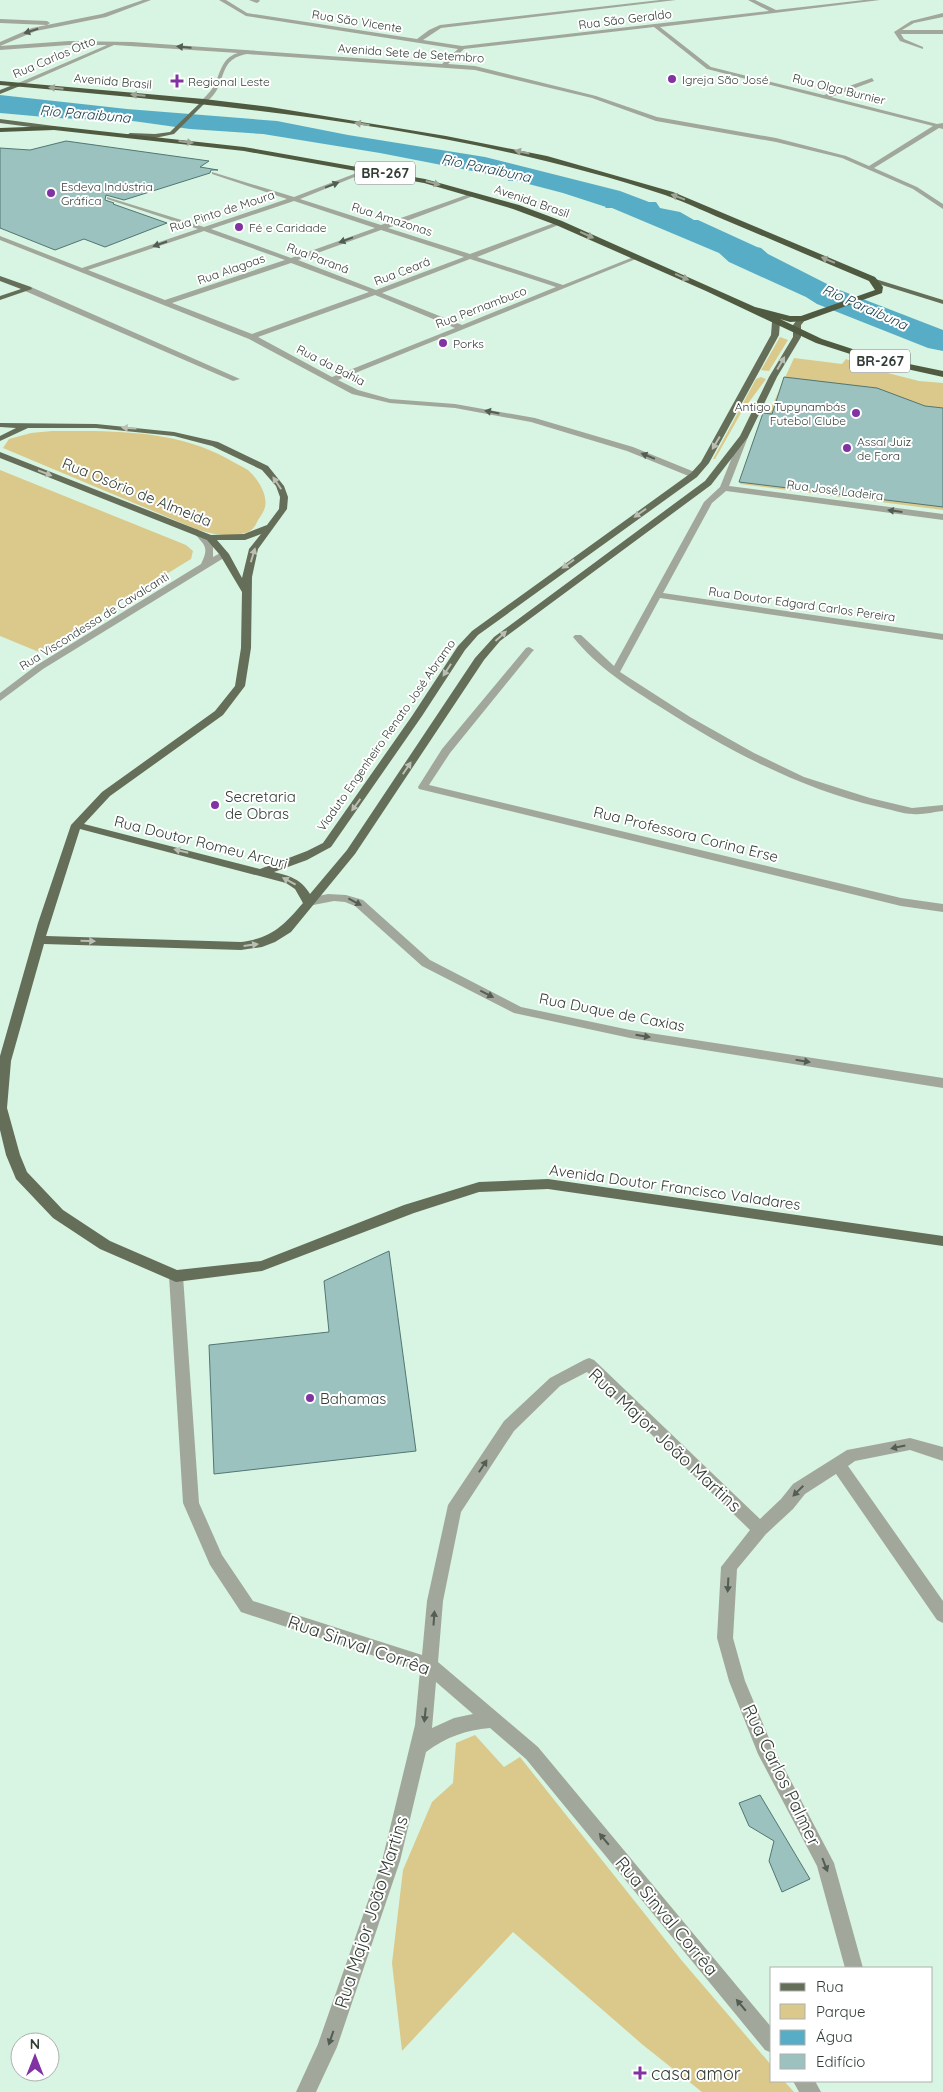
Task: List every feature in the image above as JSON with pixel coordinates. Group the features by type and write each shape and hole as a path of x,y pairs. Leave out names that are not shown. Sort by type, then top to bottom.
{"highway":[{"name":"Avenida Brasil","path":"1,89 18,84 285,111 548,158 670,194 872,279"},
{"name":"Avenida Brasil","path":"54,128 244,149 369,170 425,181 474,194 559,223 638,257 820,341 878,360 943,374"},
{"name":"BR-267","path":"0,130 54,128"},
{"path":"755,310 790,319 802,319 876,292 878,284 872,279"},
{"name":"BR-267","path":"802,319 804,329 820,341"}],"main road":[{"name":"BR-267","path":"120,135 155,136 172,133 201,103"},
{"name":"Avenida Brasil","path":"0,121 54,128"},
{"path":"0,278 28,288"},
{"name":"Avenida Brasil","path":"872,279 943,302"},
{"path":"0,298 28,288"},
{"path":"876,292 892,290 910,292"},
{"path":"40,940 241,946 258,944 271,939 287,929 351,852 480,658 509,629 708,482 744,438 773,377 797,337 798,322 802,319"},
{"name":"Viaduto Engenheiro Renato José Abramo","path":"262,872 302,859 327,845 412,723 461,648 487,624 694,475 705,463 775,335 776,322"},
{"path":"753,375 765,374 773,377"},
{"path":"0,425 96,426 153,430 215,444 236,452 265,468 280,486 284,497 283,509 254,549 245,590"},
{"path":"0,439 27,425"},
{"name":"Rua Osório de Almeida","path":"0,455 210,538 231,550 245,590 246,648 240,686 219,713 106,794 76,825 5,1061 1,1108 13,1155 21,1175 58,1214 105,1245 176,1276"},
{"path":"210,538 236,539 271,526"},
{"path":"231,550 258,532"},
{"name":"Rua Doutor Romeu Arcuri","path":"76,825 290,880 300,887 308,902"},
{"name":"Avenida Doutor Francisco Valadares","path":"176,1276 262,1266 330,1242 409,1209 479,1187 548,1184 943,1241"}],"street":[{"path":"0,46 15,37 64,23 117,12 148,0"},
{"name":"Rua São Vicente","path":"222,0 246,14 462,48"},
{"path":"418,41 431,31 454,25 674,0"},
{"path":"751,0 776,12"},
{"name":"Rua São Geraldo","path":"462,48 877,0"},
{"path":"897,32 902,27 913,22 943,16"},
{"path":"0,22 64,23"},
{"name":"Rua Olga Burnier","path":"654,25 710,68 941,125"},
{"path":"897,32 943,32"},
{"path":"897,32 902,40 921,48"},
{"path":"0,46 69,43 132,44 235,53"},
{"name":"Rua Carlos Otto","path":"18,84 115,44"},
{"path":"442,66 462,48"},
{"name":"Avenida Sete de Setembro","path":"235,53 247,52 475,68 514,76 594,97 656,119 776,140 844,157 915,188 943,207"},
{"path":"201,103 217,86 224,66 235,53"},
{"path":"825,97 872,80"},
{"path":"868,169 941,125"},
{"name":"Rua Pinto de Moura","path":"82,270 294,199 369,170"},
{"name":"Rua Amazonas","path":"214,173 563,288"},
{"name":"Rua Alagoas","path":"165,303 292,260 474,194"},
{"name":"Rua Paraná","path":"109,198 206,228 377,292 460,327"},
{"name":"Rua Ceará","path":"252,337 559,223"},
{"name":"Rua da Bahia","path":"0,238 252,337 355,392 390,401 455,406 532,420 630,449 694,475"},
{"name":"Rua Pernambuco","path":"333,379 638,257"},
{"path":"28,288 236,378"},
{"path":"615,673 708,502 724,488 744,438"},
{"name":"Rua José Ladeira","path":"724,488 943,517"},
{"path":"197,532 209,542 209,558 203,568"},
{"name":"Rua Viscondessa de Cavalcanti","path":"0,698 40,667 231,550"},
{"name":"Rua Doutor Edgard Carlos Pereira","path":"658,596 943,637"},
{"path":"578,637 615,673 686,719 750,755 800,779 867,801 912,811 943,808"},
{"name":"Rua Professora Corina Erse","path":"529,650 446,751 423,786 901,902 943,908"},
{"name":"Rua Duque de Caxias","path":"308,902 330,897 350,898 359,903 426,963 518,1010 630,1034 943,1083"},
{"name":"Rua Sinval Corrêa","path":"176,1276 191,1503 216,1560 247,1607 430,1666 532,1753 770,2040"},
{"name":"Rua Major João Martins","path":"306,2092 328,2047 391,1861 424,1725 435,1601 454,1510 509,1426 555,1382 589,1364 760,1529"},
{"name":"Rua Carlos Palmer","path":"854,1967 825,1863 764,1748 737,1681 725,1638 729,1567 760,1529 787,1504 799,1489 852,1456 910,1444 943,1454"},
{"path":"838,1464 943,1615"},
{"path":"419,1747 430,1738 456,1725 494,1720"}],"green space":[{"path":"780,337 788,340 769,371 761,370"},
{"name":"Antigo Tupynambás Futebol Clube","path":"794,358 842,364 846,359 872,369 919,381 943,383 943,510 740,484 755,443"},
{"path":"761,377 766,379 741,413 715,459 713,459 756,379"},
{"path":"52,431 142,434 186,442 207,449 251,473 258,482 265,497 265,509 251,530 239,534 220,535 196,529 3,448 9,439 31,433"},
{"path":"0,470 186,545 193,551 191,559 39,652 0,636"},
{"path":"475,1735 504,1767 520,1757 683,1962 770,2064 770,2082 785,2082 794,2092 702,2092 643,2045 513,1932 402,2051 392,1963 403,1870 432,1802 453,1783 456,1743"}],"water":[{"name":"Rio Paraibuna","path":"0,95 127,109 277,121 348,135 485,157 620,191 649,202 656,202 660,208 680,212 694,220 698,220 761,248 768,254 837,289 943,330 943,351 928,348 817,304 806,297 729,262 719,253 612,208 605,208 563,193 517,181 508,181 509,179 498,176 380,153 263,134 190,129 133,121 56,118 0,113"}],"building":[{"name":"Esdeva Indústria Gráfica","path":"66,141 209,161 200,167 218,170 211,170 210,173 124,200 106,195 105,200 113,204 167,223 105,247 84,239 55,250 0,228 0,148 30,150"},
{"name":"Antigo Tupynambás Futebol Clube","path":"784,377 877,388 925,406 943,408 943,507 739,482 763,413 772,414"},
{"name":"Bahamas","path":"389,1251 416,1451 214,1474 209,1345 329,1332 324,1281"},
{"path":"760,1795 810,1879 782,1892 769,1861 774,1841 749,1826 739,1803"}],"place":[{"name":"Igreja São José","path":"672,79"},
{"name":"Regional Leste","path":"177,81"},
{"name":"Esdeva Indústria Gráfica","path":"51,193"},
{"name":"Fé e Caridade","path":"239,227"},
{"name":"Porks","path":"443,343"},
{"name":"Antigo Tupynambás Futebol Clube","path":"856,413"},
{"name":"Assaí Juiz de Fora","path":"847,448"},
{"name":"Secretaria de Obras","path":"215,805"},
{"name":"Bahamas","path":"310,1398"},
{"name":"casa amor","path":"640,2073"}]}
